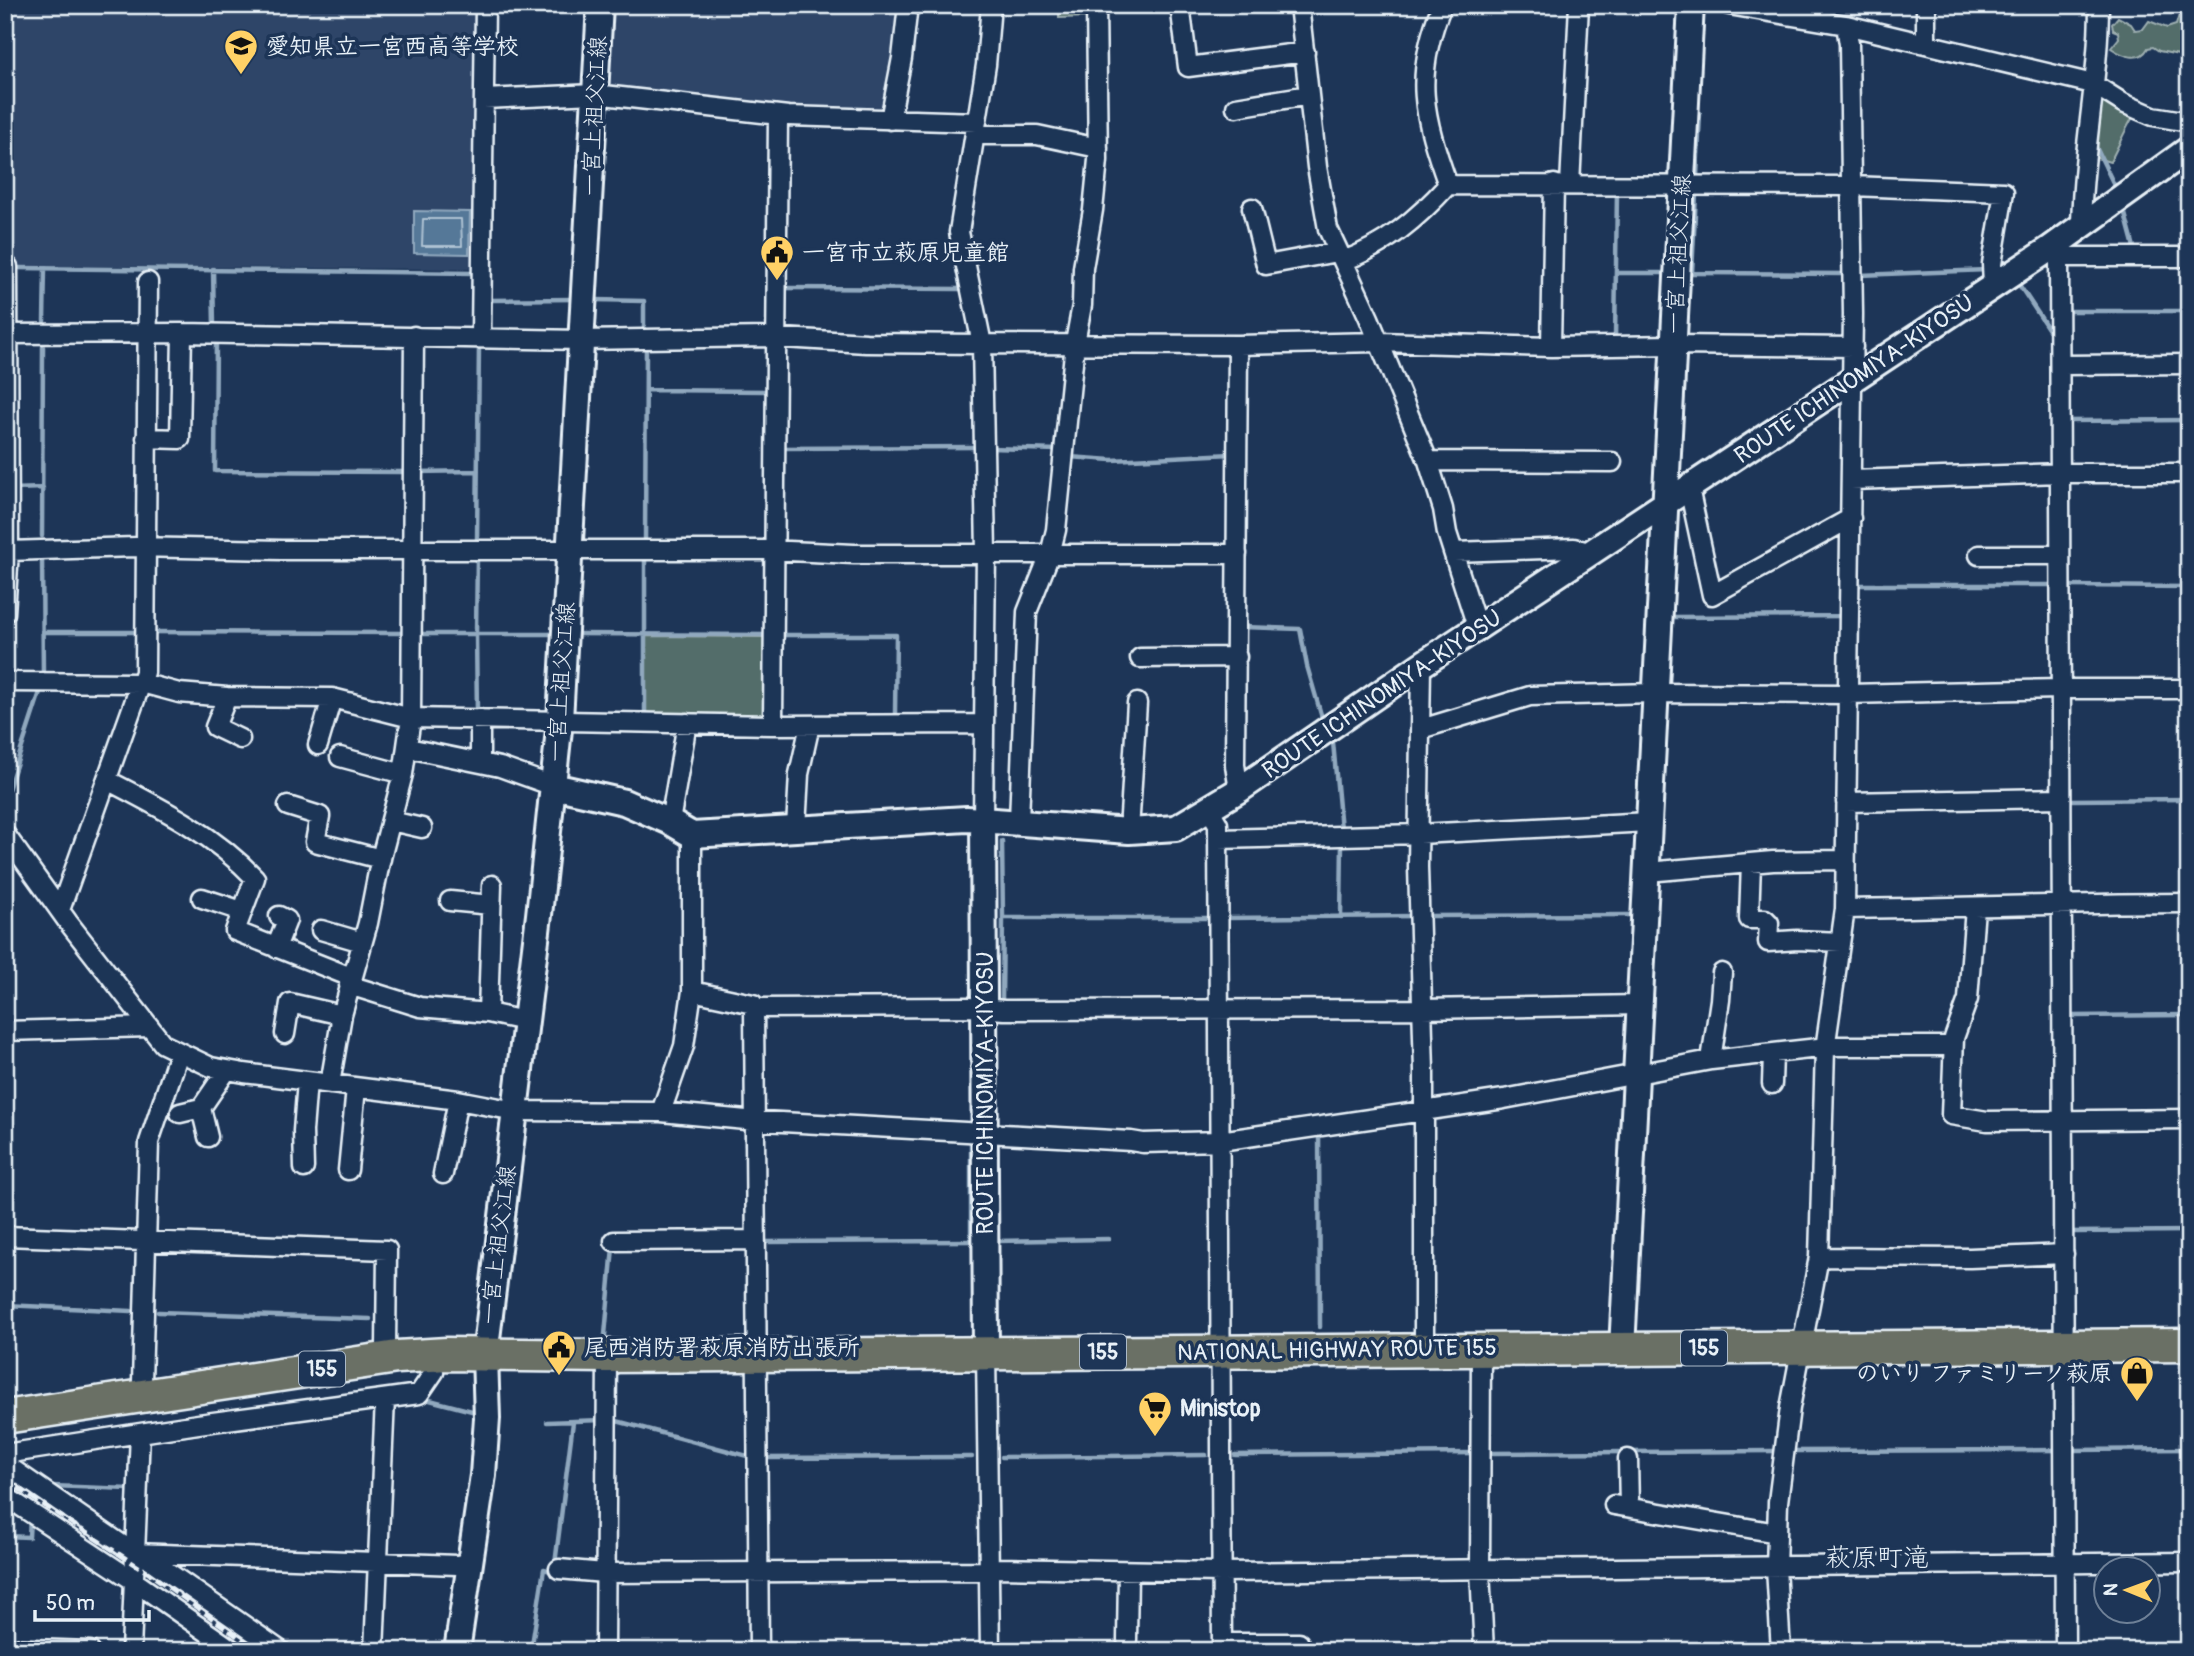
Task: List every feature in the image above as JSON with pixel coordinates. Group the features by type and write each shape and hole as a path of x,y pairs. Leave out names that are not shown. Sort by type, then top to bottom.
{"highway":[{"name":"NATIONAL HIGHWAY ROUTE 155","path":"5,1417 397,1357 447,1354 607,1356 2189,1345"},
{"name":"NATIONAL HIGHWAY ROUTE 155","path":"5,1439 156,1396 434,1372 454,1368 485,1355"}],"main road":[{"name":"一宮上祖父江線","path":"457,1651 480,1507 485,1441 485,1355 560,720 600,5"},
{"name":"一宮上祖父江線","path":"1622,1349 1691,5"},
{"name":"ROUTE ICHINOMIYA-KIYOSU","path":"986,1352 983,819 1129,831 1175,828 1239,790 1993,285 2055,253 2081,226 2189,149"},
{"path":"553,786 624,802 692,835 983,819"}],"street":[{"path":"481,336 485,5"},
{"path":"890,120 902,58 908,5"},
{"path":"983,819 986,553 982,344 959,232 986,65 991,5"},
{"path":"1019,821 1027,611 1050,554 1056,530 1074,343 1082,305 1083,268 1093,210 1098,148 1096,5"},
{"path":"1180,5 1188,67 1305,52"},
{"path":"1299,5 1321,192 1328,229 1379,342 1428,461 1478,629"},
{"path":"1442,5 1425,57 1422,81 1430,134 1448,185"},
{"path":"1551,347 1562,185 1579,5"},
{"path":"1729,5 1846,25 2093,85 2123,103 2153,116 2189,122"},
{"path":"1926,5 1926,43"},
{"path":"2081,226 2081,183 2099,5"},
{"path":"1781,1651 1776,1567 1778,1503 1790,1408 1819,1257 1825,1049 1845,909 1853,381 1852,186 1849,44 1846,25"},
{"path":"484,99 595,94 778,115 890,120 976,128 1037,135 1098,148"},
{"path":"1236,107 1309,95"},
{"path":"773,725 778,115"},
{"path":"1252,208 1266,265 1366,253 1395,234 1448,185 1852,186 2004,192 1992,264 1993,285"},
{"path":"2065,1651 2060,798 2062,473 2061,365 2055,253 2189,257"},
{"path":"5,266 8,267 6,496 9,551 5,613"},
{"path":"60,911 145,672 148,282"},
{"path":"146,438 180,439 182,333"},
{"path":"7,334 414,335 581,340 778,338 866,343 982,344 1238,345 1379,342 1551,347 1853,347"},
{"path":"330,1084 342,1015 408,748 411,718 414,335"},
{"path":"1238,345 1235,765 1239,790"},
{"path":"2061,365 2189,365"},
{"path":"1428,461 1612,462"},
{"path":"1851,480 2062,473 2189,473"},
{"path":"1689,488 1712,595 1851,518"},
{"path":"9,551 147,548 776,551 854,554 1237,554"},
{"path":"1454,552 1574,548 1591,552"},
{"path":"1979,555 2060,555"},
{"path":"1140,658 1237,657"},
{"path":"1422,666 1419,834 1424,1110 1424,1351"},
{"path":"5,682 142,683 179,693 227,697 332,698 411,718 773,725 983,724"},
{"path":"1421,729 1530,696 1655,692 1848,694 2189,689"},
{"path":"227,697 215,727 240,739"},
{"path":"317,745 332,698"},
{"path":"1129,831 1137,703"},
{"path":"480,719 480,762"},
{"path":"670,822 687,723"},
{"path":"796,828 799,774 810,725"},
{"path":"408,748 480,762 553,786"},
{"path":"340,757 403,774"},
{"path":"107,780 181,818 238,860 255,878 235,931 350,981 420,1007 488,1013 525,1021"},
{"path":"1846,802 2060,798"},
{"path":"288,806 320,816 315,842 381,859"},
{"path":"1209,809 1218,824 1222,1647 1299,1643"},
{"path":"391,821 422,828"},
{"path":"1218,839 1419,834 1649,822"},
{"path":"5,834 60,911 163,1044 179,1053 211,1067 227,1070 458,1100 515,1111 661,1112 1143,1143 1220,1141 1504,1099 1711,1060 1836,1046 1953,1046"},
{"path":"661,1112 684,1046 692,991 692,835"},
{"path":"1647,872 1751,863 1844,860"},
{"path":"1751,863 1749,919 1765,919 1769,923 1768,942 1840,942"},
{"path":"488,1013 492,885"},
{"path":"202,898 242,911"},
{"path":"450,901 491,905"},
{"path":"1845,909 1975,908 2061,903 2189,903"},
{"path":"1975,908 1968,999 1953,1046 1951,1115 1987,1121 2189,1119"},
{"path":"275,948 287,920 279,916"},
{"path":"321,930 362,942"},
{"path":"1711,1060 1722,973"},
{"path":"692,991 753,1004 754,1008 759,1651"},
{"path":"285,1034 290,1003 342,1015"},
{"path":"754,1008 1422,1009 1640,1005"},
{"path":"5,1031 150,1027"},
{"path":"5,1404 156,1396 147,1241 149,1142 179,1053"},
{"path":"1772,1084 1773,1054"},
{"path":"180,1113 201,1108 227,1070"},
{"path":"304,1168 303,1132 307,1081"},
{"path":"348,1170 356,1088"},
{"path":"443,1174 458,1100"},
{"path":"201,1108 208,1138"},
{"path":"5,1236 387,1250 386,1348 397,1357"},
{"path":"614,1241 755,1240"},
{"path":"1819,1257 1970,1258 2064,1254"},
{"path":"1480,1349 1480,1569 1483,1651"},
{"path":"986,1352 990,1651"},
{"path":"605,1651 607,1356"},
{"path":"5,1454 419,1394 434,1372"},
{"path":"374,1651 385,1399"},
{"path":"131,1651 140,1433"},
{"path":"1628,1460 1622,1506 1777,1533"},
{"path":"5,1464 134,1553 149,1559 281,1651"},
{"path":"5,1496 234,1651"},
{"path":"134,1553 457,1565 471,1562"},
{"path":"559,1570 604,1573 989,1569 1221,1572 2189,1562"},
{"path":"1127,1640 1128,1572"},
{"path":"5,1648 90,1651"}],"shaded area":[{"name":"愛知県立一宮西高等学校","path":"5,5 478,5 476,269 13,266 5,148"},
{"path":"608,5 896,5 885,112 735,105 603,89"}],"green space":[{"path":"1059,5 1091,5 1091,17 1059,18"},
{"path":"2189,11 2189,57 2159,51 2153,47 2141,55 2131,57 2111,48 2119,38 2112,24 2118,17 2131,24 2135,30 2143,29 2149,21 2167,28 2176,25 2179,15"},
{"path":"2100,96 2110,98 2116,110 2125,110 2133,117 2110,162 2093,157"},
{"path":"646,636 769,637 769,710 763,716 646,715"}],"water":[{"path":"414,211 470,212 469,254 414,253"}],"waterway":[{"path":"1697,176 1700,113"},
{"path":"2092,144 2095,145 2117,191"},
{"path":"1615,340 1617,191"},
{"path":"1696,194 1692,273 1847,274"},
{"path":"2123,206 2135,251"},
{"path":"786,288 961,289 952,232"},
{"path":"18,268 476,273"},
{"path":"44,321 45,268"},
{"path":"213,269 214,327"},
{"path":"1860,275 1987,270"},
{"path":"1616,273 1663,273"},
{"path":"2018,283 2053,336"},
{"path":"489,300 575,299"},
{"path":"595,300 644,301 644,330"},
{"path":"2066,314 2066,311 2189,311"},
{"path":"216,339 215,471 407,472"},
{"path":"645,544 646,343"},
{"path":"477,543 479,344"},
{"path":"42,536 43,347"},
{"path":"646,390 768,391"},
{"path":"2067,421 2189,420"},
{"path":"781,448 978,447"},
{"path":"1073,447 1073,455 1069,457 1112,460 1232,454"},
{"path":"990,448 1058,450"},
{"path":"416,472 477,471"},
{"path":"12,489 43,488"},
{"path":"645,554 645,715"},
{"path":"477,555 476,634 554,634"},
{"path":"42,556 43,677"},
{"path":"1859,585 2056,585"},
{"path":"2068,586 2189,587"},
{"path":"1675,617 1843,616 1843,613"},
{"path":"1242,627 1300,629 1322,718"},
{"path":"43,632 140,632"},
{"path":"149,632 406,633"},
{"path":"415,634 476,634 477,713"},
{"path":"574,634 769,635"},
{"path":"781,635 896,635 895,713"},
{"path":"5,799 41,689"},
{"path":"993,729 993,795"},
{"path":"1333,742 1341,829"},
{"path":"2069,800 2189,799"},
{"path":"1002,841 1003,918 1211,918"},
{"path":"1341,917 1342,842"},
{"path":"1427,916 1632,915"},
{"path":"1224,918 1415,916"},
{"path":"998,1002 1002,1000 1003,918"},
{"path":"2069,1016 2189,1015"},
{"path":"972,1016 972,1124"},
{"path":"1319,1131 1320,1327"},
{"path":"746,1134 746,1145"},
{"path":"971,1142 971,1241"},
{"path":"2071,1232 2189,1231"},
{"path":"994,1241 1109,1239"},
{"path":"759,1242 978,1241"},
{"path":"604,1346 613,1247"},
{"path":"5,1305 131,1311"},
{"path":"158,1312 370,1319"},
{"path":"422,1398 472,1411"},
{"path":"547,1422 602,1420"},
{"path":"613,1420 751,1457"},
{"path":"531,1651 544,1569 554,1572 573,1422"},
{"path":"146,1443 211,1431"},
{"path":"2071,1450 2189,1449"},
{"path":"1793,1451 2058,1450"},
{"path":"1485,1453 1774,1451"},
{"path":"1235,1455 1475,1453"},
{"path":"1002,1457 1206,1455"},
{"path":"763,1458 972,1457"},
{"path":"52,1486 129,1489"},
{"path":"5,1536 29,1537 30,1518"}],"railway":[{"path":"5,1480 150,1574 258,1651"}],"place":[{"name":"愛知県立一宮西高等学校","path":"241,76"},
{"name":"一宮市立萩原児童館","path":"777,282"},
{"name":"尾西消防署萩原消防出張所","path":"559,1377"},
{"name":"のいり ファミリーノ萩原","path":"2137,1403"},
{"name":"Ministop","path":"1155,1438"}],"district":[{"name":"萩原町滝","path":"1877,1558"}]}
